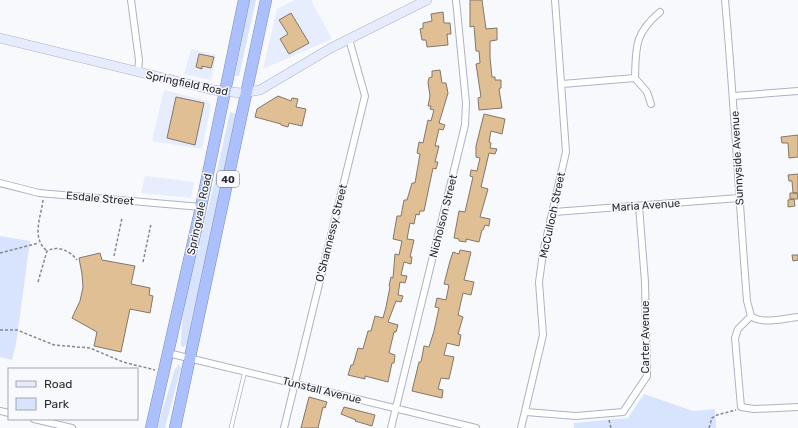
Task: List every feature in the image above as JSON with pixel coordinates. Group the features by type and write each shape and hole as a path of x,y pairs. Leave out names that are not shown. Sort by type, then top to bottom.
{"highway":[{"name":"Springvale Road","path":"152,428 201,207 244,0"},
{"name":"Springvale Road","path":"175,428 266,0"}],"main road":[{"name":"Springfield Road","path":"0,38 225,92 246,93 260,90 349,39 427,0"}],"street":[{"path":"130,0 139,60 138,72"},
{"name":"Nicholson Street","path":"391,428 465,125 466,103 456,0"},
{"name":"McCulloch Street","path":"521,428 543,335 539,282 543,253 554,212 566,152 555,0"},
{"name":"Sunnyside Avenue","path":"726,0 734,96 739,198 747,300 751,316"},
{"path":"650,104 647,92 635,78 636,54 639,36 649,22 660,12"},
{"name":"O'Shannessy Street","path":"284,428 365,96 349,39"},
{"path":"562,84 635,78"},
{"path":"734,96 798,90"},
{"name":"Esdale Street","path":"0,183 39,193 201,207"},
{"name":"Maria Avenue","path":"554,212 739,198"},
{"name":"Carter Avenue","path":"526,412 576,416 608,415 623,412 647,376 645,282 639,206"},
{"path":"798,317 758,320 751,316 738,330 735,338 741,407 754,410 798,407"},
{"name":"Tunstall Avenue","path":"168,353 476,428"},
{"path":"38,420 72,428"}],"lane":[{"path":"231,428 245,371"}],"path":[{"path":"43,200 42,215 37,228 40,243 47,251"},
{"path":"114,256 122,218"},
{"path":"143,262 151,224"},
{"path":"0,253 40,243"},
{"path":"47,251 51,249 60,249 72,253 77,260"},
{"path":"38,282 47,251"},
{"path":"0,330 17,330 54,345 90,348 123,362 155,370"},
{"path":"709,428 712,418 722,413 734,412 741,407"},
{"path":"608,415 611,428"}],"shaded area":[{"path":"295,0 311,0 332,39 263,69 277,9"},
{"path":"191,49 216,55 211,80 184,74"},
{"path":"164,90 208,101 211,106 202,149 152,141"},
{"path":"145,176 194,182 191,198 141,193"}],"green space":[{"path":"250,0 256,0 239,76 235,76"},
{"path":"230,112 236,114 187,343 184,347 181,346 187,292 212,193"},
{"path":"0,236 30,241 16,344 12,360 0,357"},
{"path":"179,364 181,368 165,428 157,428 175,369"},
{"path":"644,394 693,411 715,409 716,428 574,428 574,423 628,418"}],"building":[{"path":"470,0 482,0 486,29 497,28 497,40 490,41 490,57 492,77 495,77 495,80 501,80 501,88 499,89 502,108 479,110 478,98 481,97 476,64 480,63 479,51 476,51 474,26 470,27"},
{"path":"443,12 444,23 450,23 451,34 447,34 448,45 427,47 426,40 422,40 420,29 423,28 423,23 432,21 431,14"},
{"path":"291,13 309,43 289,54 280,39 288,34 279,20"},
{"path":"199,54 214,57 211,68 202,66 202,69 196,67"},
{"path":"440,70 442,83 446,83 448,93 439,123 445,125 443,130 439,129 435,146 439,146 435,162 438,162 436,169 433,168 424,211 420,211 419,215 416,214 414,224 410,223 407,239 414,240 410,257 412,257 411,264 404,262 401,275 407,276 405,283 400,282 398,295 403,296 401,302 396,301 388,322 398,325 396,332 394,332 389,353 395,355 394,363 392,363 388,382 365,376 365,379 348,375 351,365 353,365 358,348 363,349 368,331 371,331 375,316 383,318 391,277 393,278 395,254 399,255 402,241 393,239 397,216 401,216 404,200 407,200 412,183 415,183 420,154 417,153 419,142 423,143 428,120 431,121 434,110 430,109 431,106 428,106 430,96 428,82 429,78 432,77 432,71"},
{"path":"278,96 291,101 292,98 298,99 296,107 306,109 302,126 289,123 288,127 255,117 257,109"},
{"path":"176,97 204,103 195,145 167,138"},
{"path":"484,114 505,119 502,134 491,131 489,142 491,143 490,148 497,149 495,154 489,153 481,187 488,189 480,217 490,219 489,226 485,225 479,242 466,239 466,242 459,241 459,239 454,238 459,211 465,212 473,177 470,176 471,170 477,171 480,158 476,157 476,146"},
{"path":"798,135 798,157 789,158 788,143 782,143 781,137"},
{"path":"798,174 798,193 793,193 792,181 789,181 788,175"},
{"path":"790,193 797,193 798,199 790,199"},
{"path":"794,199 795,206 788,207 788,200"},
{"path":"460,250 471,252 464,280 474,282 471,295 463,293 458,315 463,317 458,334 461,335 459,346 447,343 444,355 454,357 449,379 441,378 438,389 443,390 442,398 412,391 419,362 421,362 424,346 429,347 434,331 439,308 435,307 437,298 446,300 449,285 444,284 450,261 453,252 459,254"},
{"path":"100,253 102,260 135,266 131,284 150,288 149,295 153,296 150,313 130,309 121,352 94,346 97,332 72,318 80,301 83,287 79,258"},
{"path":"792,255 798,255 798,260 793,261"},
{"path":"309,397 327,402 325,408 323,407 318,428 301,428"},
{"path":"344,407 375,415 372,426 355,421 356,420 341,414"}]}
